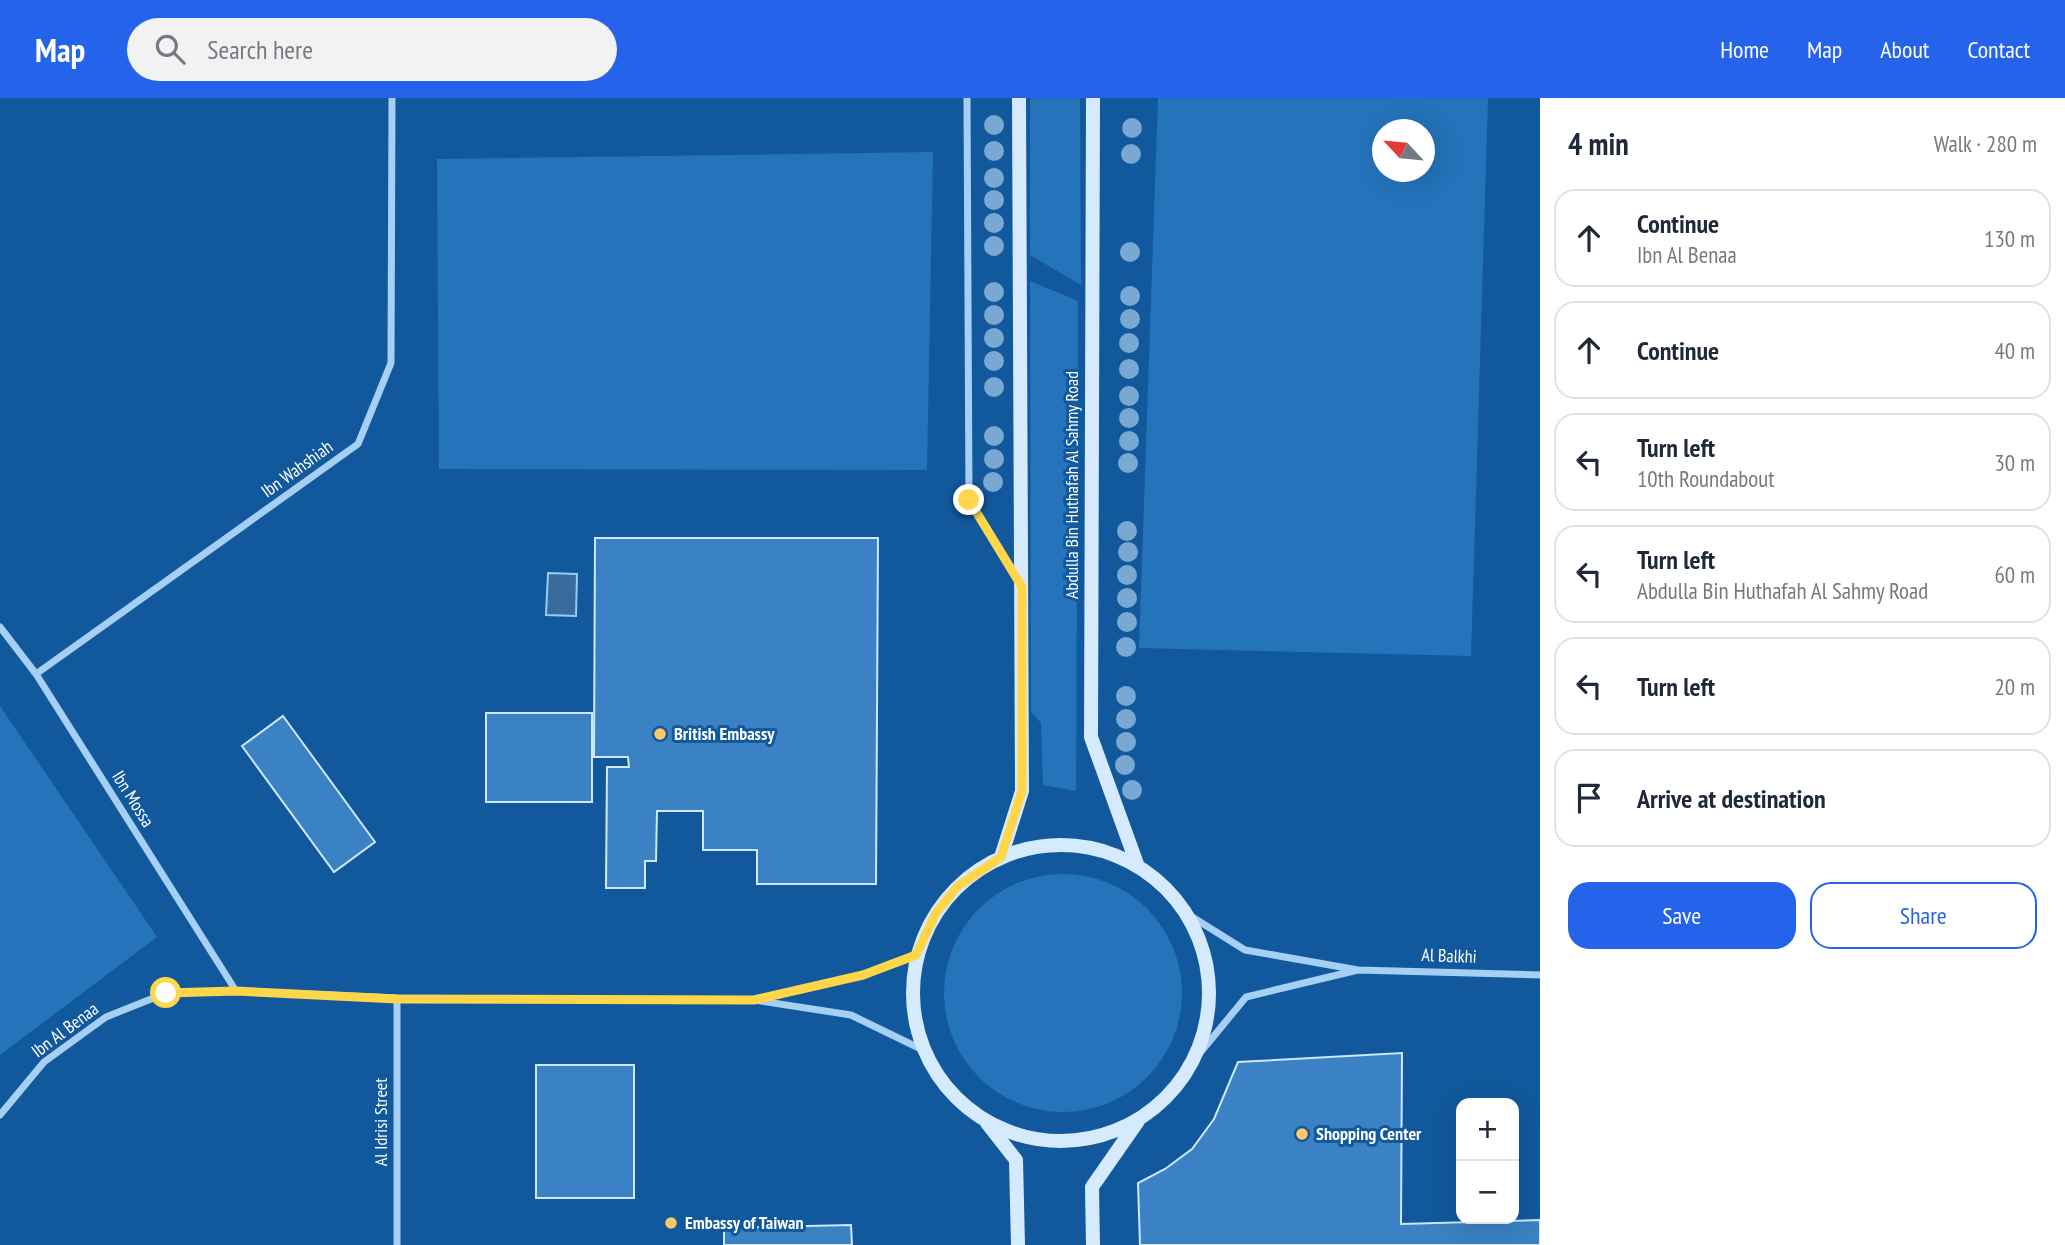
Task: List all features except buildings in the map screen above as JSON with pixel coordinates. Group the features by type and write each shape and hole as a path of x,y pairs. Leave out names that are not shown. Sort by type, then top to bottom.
{"street":[{"name":"Ibn Wahshiah","path":"36,674 358,444 391,363 392,98"},
{"path":"967,98 969,500 1022,587"},
{"path":"1001,857 1022,791 1019,98"},
{"name":"Abdulla Bin Huthafah Al Sahmy Road","path":"1093,98 1091,737 1137,864"},
{"name":"Ibn Mossa","path":"0,627 36,674 236,991"},
{"path":"1138,1121 1102,1137 1062,1142 1023,1137 986,1122 956,1100 933,1070 923,1050 913,1006 916,955 936,913 958,886 1001,857 1031,844 1061,843 1100,849 1137,864 1166,886 1189,915 1207,961 1209,1011 1195,1059"},
{"path":"1189,915 1245,950 1358,970"},
{"path":"754,1000 863,975 916,955"},
{"path":"1093,1245 1091,1186 1138,1121 1171,1094 1195,1059 1246,997 1358,970"},
{"name":"Al Balkhi","path":"1358,970 1540,975"},
{"name":"Ibn Al Benaa","path":"0,1115 44,1062 106,1017 166,993 236,991 397,999 754,1000"},
{"name":"Al Idrisi Street","path":"397,999 397,1245"},
{"path":"754,1000 851,1015 923,1050"},
{"path":"986,1122 1016,1160 1018,1245"}],"shaded area":[{"path":"1030,98 1080,98 1081,285 1030,255"},
{"path":"1158,98 1488,98 1471,656 1139,648"},
{"path":"933,152 927,470 439,469 437,159"},
{"path":"1030,281 1078,301 1076,791 1043,785 1041,723 1031,712"},
{"path":"548,573 577,574 576,616 546,615"},
{"path":"0,706 157,937 0,1055"},
{"path":"1063,874 1108,883 1129,894 1147,909 1162,927 1173,948 1182,993 1173,1038 1162,1059 1147,1077 1129,1092 1108,1103 1063,1112 1018,1103 997,1092 979,1077 964,1059 953,1038 944,993 953,948 964,927 979,909 997,894 1018,883"}],"place":[{"name":"British Embassy","path":"660,734"},
{"name":"Shopping Center","path":"1302,1134"},
{"name":"Embassy of Taiwan","path":"671,1223"}],"route":[{"path":"166,993 236,991 397,999 754,1000 863,975 916,955 936,913 958,886 1001,857 1022,791 1022,587 969,500"}]}
